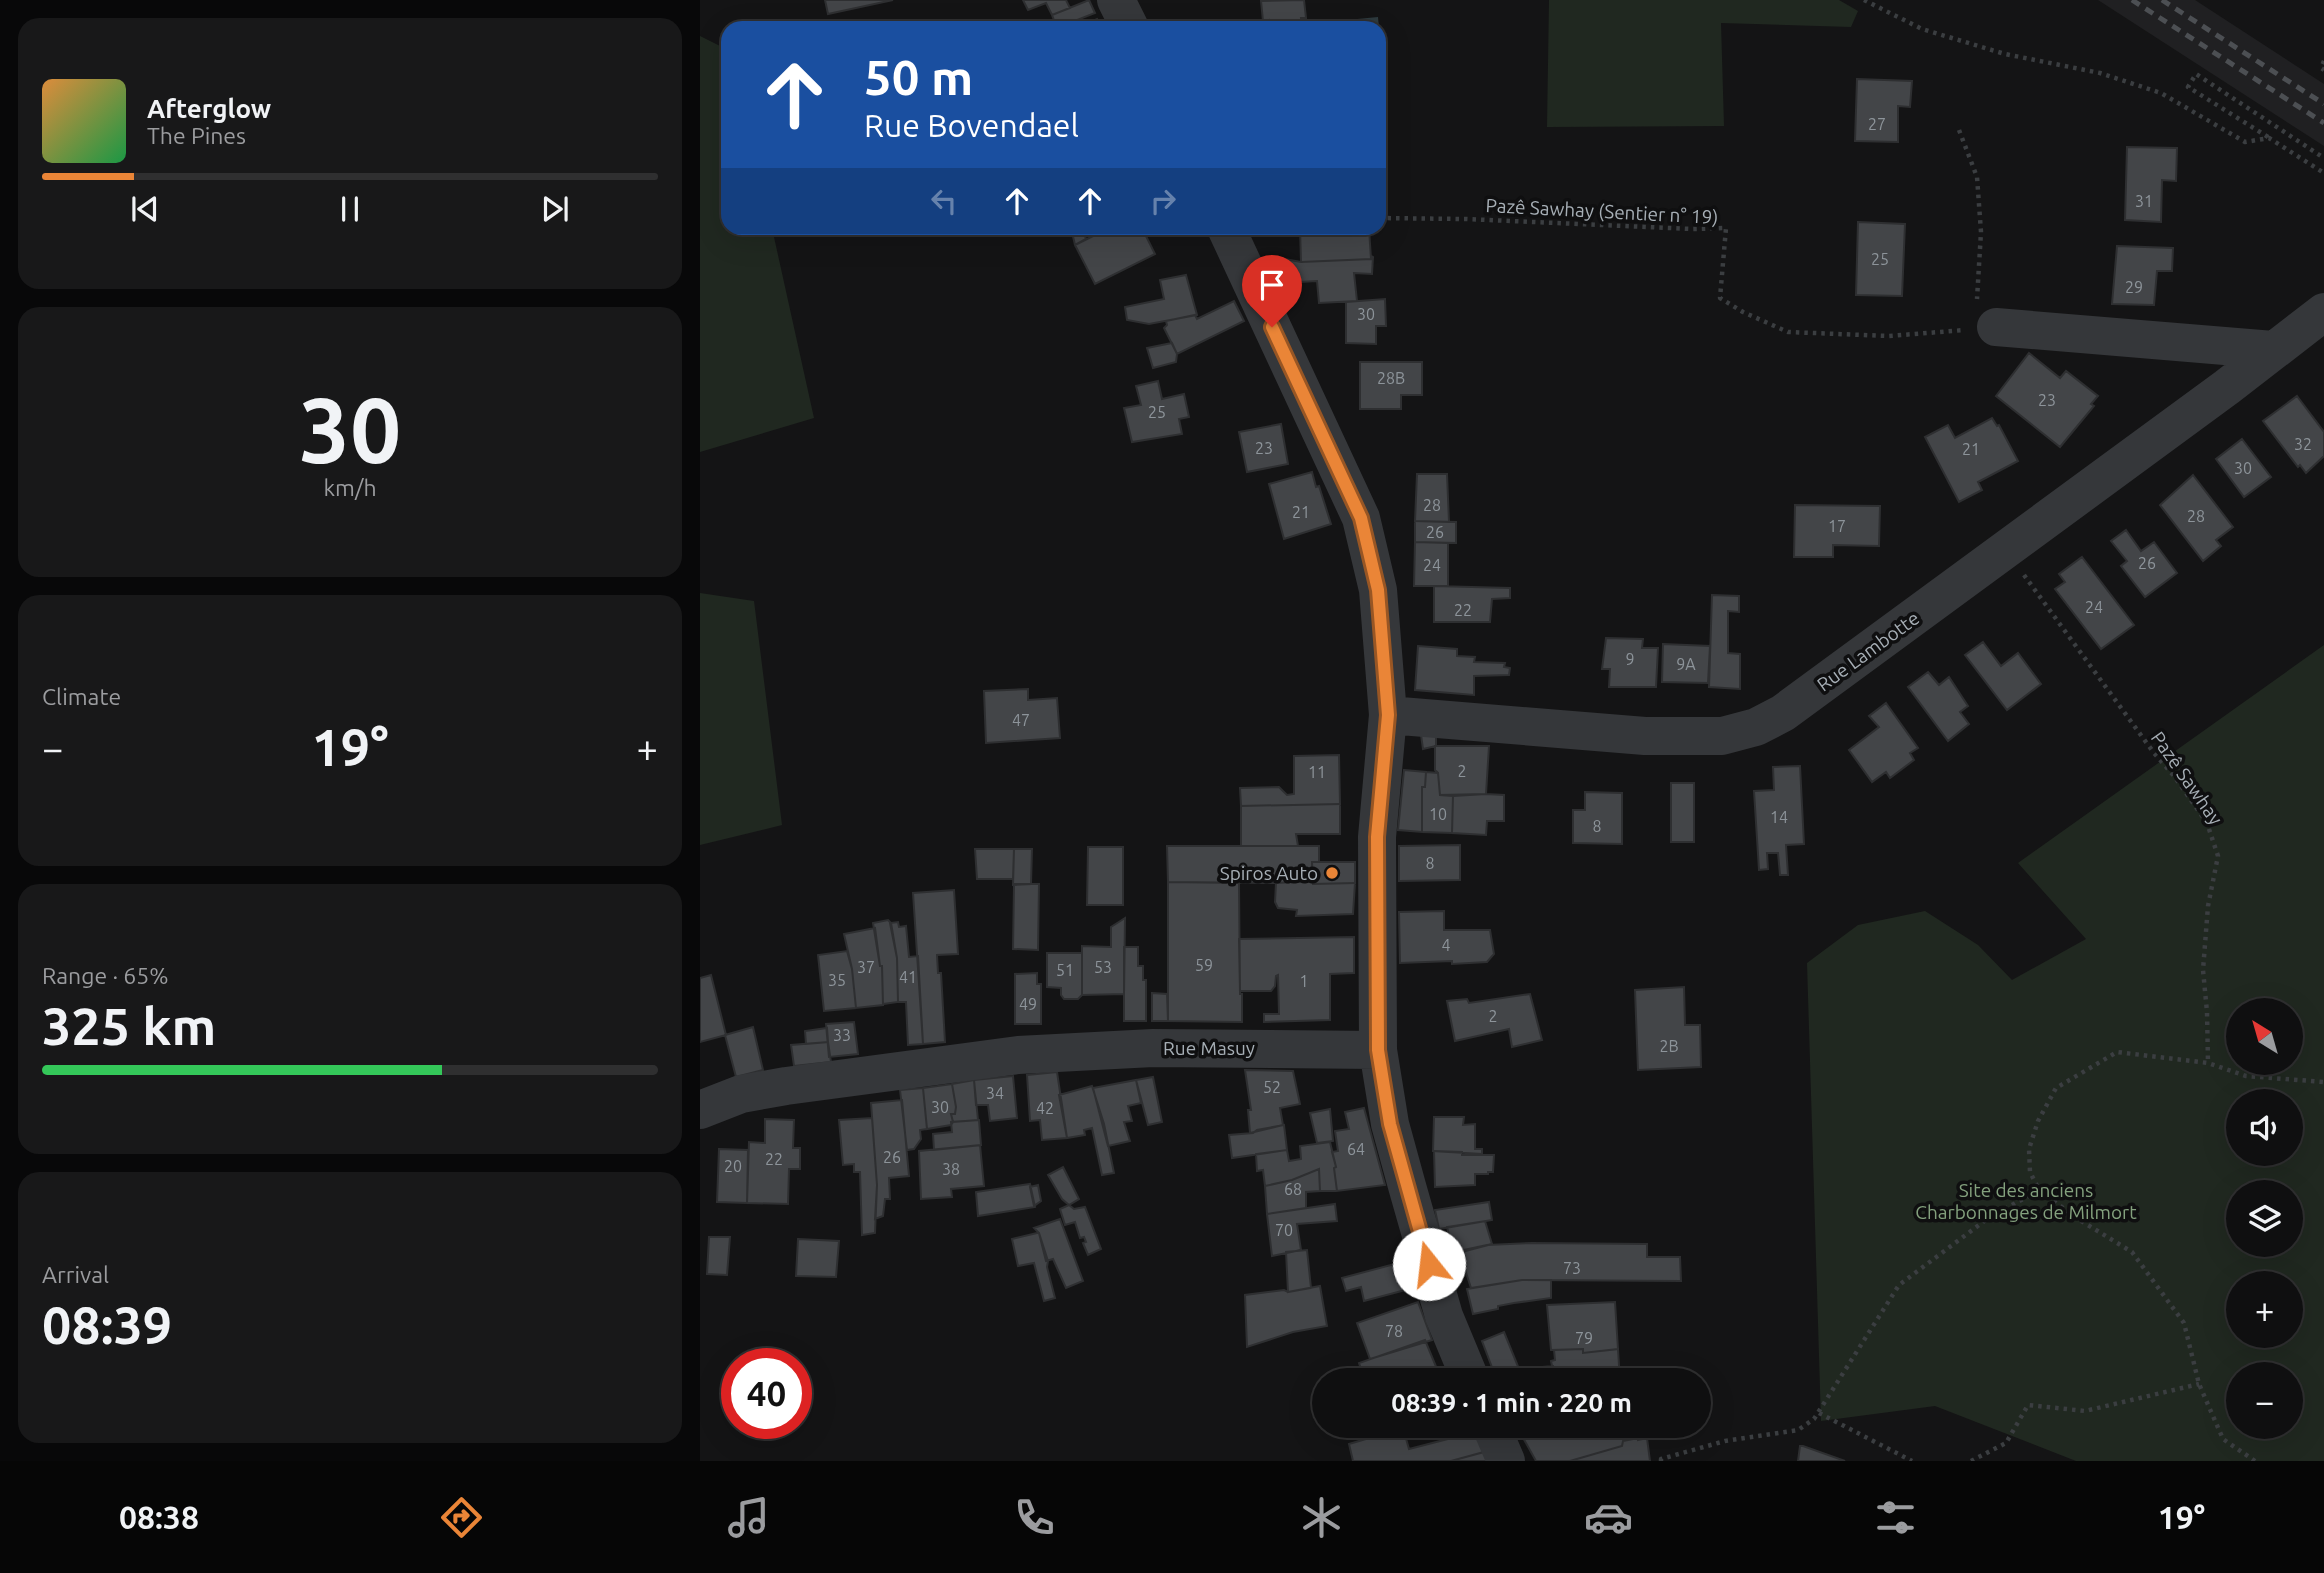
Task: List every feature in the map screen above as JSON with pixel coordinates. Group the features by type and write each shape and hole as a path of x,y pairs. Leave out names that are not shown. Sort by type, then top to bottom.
{"street":[{"path":"1116,0 1126,21"},
{"path":"1229,235 1361,518 1378,590 1388,715 1377,837 1378,1050 1390,1124 1407,1186 1444,1317 1466,1368"},
{"name":"Rue Lambotte","path":"1388,715 1646,736 1722,736 1756,727 1783,713 2324,312"},
{"path":"1996,327 2273,351"},
{"name":"Rue Masuy","path":"700,1110 741,1094 786,1086 1018,1055 1153,1048 1378,1050"},
{"path":"1496,1438 1506,1461"}],"path":[{"path":"1864,0 1922,29 2006,54 2100,73 2161,93 2245,142 2269,138"},
{"path":"2324,61 2320,68 2324,70"},
{"path":"2324,158 2196,75 2188,87 2324,173"},
{"path":"1959,130 1977,177 1981,232 1976,307 1996,327"},
{"name":"Pazê Sawhay (Sentier n° 19)","path":"1386,218 1726,228 1720,298 1742,312 1788,332 1889,336 1996,327"},
{"name":"Pazê Sawhay","path":"2005,549 2154,753 2175,776 2207,823 2218,856 2208,906 2203,970 2208,1063"},
{"path":"2255,1461 2223,1439 2199,1384 2184,1323 2133,1252 2078,1219 2039,1190 2030,1172 2029,1149 2038,1121 2056,1088 2117,1052 2208,1063 2246,1076 2324,1082"},
{"path":"1661,1461 1725,1441 1798,1430 1814,1419 1899,1285 1987,1219 2039,1190"},
{"path":"1971,1461 2006,1443 2028,1405 2085,1411 2199,1384"},
{"path":"1819,1413 1912,1461"}],"shaded area":[{"path":"2098,0 2195,0 2324,84 2324,146"},
{"path":"1378,17 1378,21 1336,21"}],"green space":[{"path":"1549,0 1839,0 1858,11 1851,27 1721,23 1724,126 1547,127"},
{"path":"700,36 721,46 721,235 774,235 814,418 700,452"},
{"path":"700,593 754,601 782,825 700,845"},
{"name":"Site des anciens Charbonnages de Milmort","path":"2324,645 2324,1461 2076,1461 1935,1406 1821,1421 1807,963 1858,925 1925,911 1978,945 2012,980 2086,939 2018,863"}],"building":[{"path":"825,0 893,0 828,14"},
{"path":"1023,0 1066,0 1070,8 1052,15 1046,3 1028,10"},
{"path":"1089,0 1095,13 1075,21 1054,21 1052,15"},
{"path":"1304,0 1306,18 1301,18 1301,21 1263,21 1261,1"},
{"path":"1857,79 1912,81 1910,107 1898,106 1898,142 1855,141"},
{"path":"2127,147 2177,148 2176,181 2162,180 2161,222 2125,220"},
{"path":"1858,222 1905,224 1902,296 1856,295"},
{"path":"1073,235 1085,235 1086,239 1075,245"},
{"path":"1095,235 1146,235 1155,254 1095,284 1075,245"},
{"path":"1300,235 1369,235 1371,259 1301,262"},
{"path":"2117,246 2173,248 2172,271 2157,271 2154,305 2112,304"},
{"path":"1371,256 1372,274 1354,273 1357,301 1319,303 1317,281 1299,282 1271,291 1261,268 1285,259 1301,262 1371,259"},
{"path":"1186,275 1197,315 1149,324 1127,320 1125,307 1164,299 1160,280"},
{"path":"1385,299 1386,326 1376,326 1376,344 1346,343 1346,302"},
{"path":"1234,301 1244,321 1177,354 1164,328 1166,321 1195,315 1197,319"},
{"path":"1172,343 1177,354 1176,362 1153,368 1147,348"},
{"path":"2029,353 2060,378 2066,371 2098,396 2091,404 2094,406 2060,447 1996,396"},
{"path":"1360,362 1422,362 1422,395 1401,395 1401,409 1360,409"},
{"path":"1158,381 1162,399 1184,394 1189,417 1179,419 1182,434 1132,442 1124,408 1141,405 1136,386"},
{"path":"2297,396 2324,432 2324,456 2306,473 2300,465 2298,467 2263,421"},
{"path":"1992,418 1997,426 1999,425 2018,461 1978,482 1982,490 1959,502 1925,437 1948,425 1955,438"},
{"path":"1281,424 1288,464 1247,472 1239,432"},
{"path":"2242,439 2271,477 2244,497 2216,459"},
{"path":"1312,472 1331,524 1284,539 1269,484"},
{"path":"1417,474 1447,474 1449,522 1415,521"},
{"path":"2193,475 2233,527 2216,540 2221,546 2203,561 2160,505"},
{"path":"1795,505 1880,506 1879,546 1833,545 1833,557 1794,557"},
{"path":"1415,521 1456,522 1456,543 1415,542"},
{"path":"2126,530 2141,551 2154,542 2177,573 2145,597 2121,566 2127,561 2111,541"},
{"path":"1415,542 1448,543 1448,586 1414,586"},
{"path":"2082,557 2134,625 2101,649 2055,589 2065,582 2059,574"},
{"path":"1434,586 1510,588 1510,598 1492,599 1490,622 1434,622"},
{"path":"1712,595 1739,596 1739,612 1728,611 1728,653 1740,654 1740,689 1709,687"},
{"path":"1606,638 1643,639 1642,648 1658,648 1656,687 1609,687 1610,669 1602,669"},
{"path":"1983,642 2001,666 2018,653 2041,684 2007,710 1965,655"},
{"path":"1663,644 1710,646 1708,683 1662,682"},
{"path":"1418,646 1457,649 1457,656 1475,657 1474,662 1505,663 1504,667 1510,668 1509,675 1474,676 1474,695 1415,690"},
{"path":"1928,672 1939,685 1949,677 1968,706 1960,712 1969,724 1948,741 1908,687"},
{"path":"1028,689 1028,700 1057,698 1060,738 986,743 984,691"},
{"path":"1886,703 1918,748 1910,753 1914,760 1890,778 1886,772 1872,782 1849,750 1879,727 1869,716"},
{"path":"1436,733 1436,746 1423,749 1421,735"},
{"path":"1435,746 1489,746 1486,794 1440,795 1438,773 1435,770"},
{"path":"1339,755 1340,804 1241,806 1240,788 1279,787 1287,795 1294,794 1294,756"},
{"path":"1800,766 1804,844 1786,845 1788,875 1780,875 1778,853 1767,853 1768,869 1759,870 1754,791 1774,790 1773,767"},
{"path":"1404,770 1426,772 1425,787 1422,787 1422,832 1398,830"},
{"path":"1426,772 1438,773 1440,795 1453,796 1452,833 1422,832 1422,787 1425,787"},
{"path":"1671,783 1694,783 1694,842 1671,842"},
{"path":"1585,792 1622,793 1622,844 1573,843 1573,810 1585,810"},
{"path":"1504,795 1504,821 1487,821 1486,835 1452,833 1453,796"},
{"path":"1340,804 1340,834 1296,834 1298,846 1241,846 1241,806"},
{"path":"1460,845 1460,880 1399,881 1399,846"},
{"path":"1167,846 1319,846 1319,862 1312,862 1312,881 1168,882"},
{"path":"1088,847 1123,847 1123,905 1087,905"},
{"path":"975,849 1014,849 1013,879 977,879"},
{"path":"1014,849 1032,849 1031,884 1013,885"},
{"path":"1312,862 1355,862 1355,883 1313,884"},
{"path":"1312,881 1313,884 1355,883 1353,914 1296,916 1297,910 1278,908 1275,902 1276,883"},
{"path":"1168,882 1239,883 1242,1022 1168,1021"},
{"path":"1014,884 1039,884 1038,950 1013,949"},
{"path":"954,890 958,954 937,955 938,973 941,973 945,1042 923,1044 913,893"},
{"path":"1444,911 1444,930 1490,930 1494,954 1487,962 1400,963 1399,912"},
{"path":"1125,918 1124,994 1082,995 1082,946 1111,947 1111,927"},
{"path":"888,920 891,923 897,958 898,1002 883,1004 882,966 873,923"},
{"path":"898,922 899,927 906,926 909,957 918,956 923,1044 908,1045 906,1002 898,1002 897,958 890,923"},
{"path":"875,928 882,966 883,1005 856,1008 852,969 844,934"},
{"path":"1354,937 1354,973 1330,974 1330,1020 1264,1022 1264,1014 1279,1014 1278,975 1271,991 1240,991 1239,939"},
{"path":"1124,947 1138,947 1138,966 1143,966 1143,980 1146,980 1146,1021 1124,1021"},
{"path":"847,951 852,969 856,1008 824,1011 818,955"},
{"path":"1047,953 1082,953 1082,995 1078,999 1064,999 1061,988 1047,987"},
{"path":"1037,973 1037,984 1041,984 1041,1024 1015,1024 1015,974"},
{"path":"711,975 726,1035 700,1042 700,978"},
{"path":"1684,987 1685,1025 1700,1025 1701,1067 1638,1070 1635,990"},
{"path":"1152,993 1167,994 1168,1021 1152,1021"},
{"path":"1530,994 1542,1040 1512,1047 1509,1029 1455,1041 1447,1001 1467,999 1469,1003"},
{"path":"854,1022 858,1054 829,1057 826,1024"},
{"path":"753,1027 763,1070 736,1077 725,1035"},
{"path":"827,1028 828,1042 806,1044 805,1031"},
{"path":"828,1042 831,1062 794,1066 791,1045"},
{"path":"1245,1070 1293,1071 1300,1104 1280,1108 1283,1125 1250,1133 1248,1110 1251,1110"},
{"path":"1057,1072 1067,1138 1042,1140 1040,1120 1030,1121 1027,1075"},
{"path":"1013,1076 1017,1118 990,1121 988,1105 976,1105 974,1080"},
{"path":"1153,1077 1162,1122 1148,1125 1136,1080"},
{"path":"974,1080 978,1120 953,1122 951,1114 955,1114 956,1107 952,1084"},
{"path":"1136,1080 1141,1103 1128,1106 1132,1121 1124,1122 1130,1141 1108,1146 1093,1088"},
{"path":"952,1084 956,1107 955,1114 951,1114 953,1122 951,1125 927,1129 923,1088"},
{"path":"1092,1086 1104,1124 1114,1173 1102,1175 1092,1128 1084,1130 1085,1135 1067,1138 1059,1095"},
{"path":"923,1088 927,1129 920,1130 921,1139 914,1149 907,1150 900,1090"},
{"path":"902,1100 909,1176 889,1178 890,1199 885,1199 883,1216 875,1219 877,1185 871,1103"},
{"path":"1364,1108 1385,1185 1337,1191 1332,1152 1338,1151 1335,1131 1349,1129 1345,1112"},
{"path":"1330,1109 1333,1141 1317,1143 1310,1113"},
{"path":"1434,1117 1464,1117 1463,1125 1475,1124 1475,1149 1482,1149 1482,1154 1433,1151"},
{"path":"872,1118 877,1185 875,1233 862,1235 860,1172 854,1172 854,1164 843,1165 839,1120"},
{"path":"765,1119 794,1120 793,1148 800,1148 800,1169 789,1169 788,1204 747,1203 749,1142 765,1143"},
{"path":"979,1120 981,1145 934,1150 933,1134 952,1132 951,1122"},
{"path":"1284,1125 1287,1150 1232,1158 1229,1135 1253,1133"},
{"path":"1330,1142 1336,1167 1337,1191 1320,1191 1319,1169 1292,1180 1265,1186 1263,1170 1257,1171 1256,1154 1287,1150 1289,1161 1301,1159 1300,1146"},
{"path":"980,1145 984,1186 951,1189 952,1197 921,1199 919,1151"},
{"path":"719,1149 748,1150 747,1203 717,1202"},
{"path":"1434,1151 1462,1152 1462,1155 1494,1155 1493,1172 1475,1174 1475,1185 1435,1187"},
{"path":"1063,1167 1079,1199 1069,1205 1062,1199 1048,1175"},
{"path":"1319,1169 1320,1191 1306,1192 1306,1208 1267,1214 1265,1186 1292,1180"},
{"path":"1030,1184 1035,1207 978,1216 976,1192"},
{"path":"1038,1185 1041,1201 1034,1206 1030,1187"},
{"path":"1489,1202 1492,1220 1439,1229 1435,1210"},
{"path":"1335,1204 1337,1221 1297,1224 1301,1250 1272,1256 1267,1214"},
{"path":"1069,1205 1074,1209 1085,1207 1101,1249 1088,1255 1083,1243 1086,1242 1084,1237 1080,1238 1075,1222 1065,1225 1060,1209"},
{"path":"1060,1219 1083,1281 1066,1288 1053,1259 1046,1261 1039,1233 1034,1228"},
{"path":"1485,1221 1492,1244 1454,1254 1447,1227"},
{"path":"1039,1233 1055,1298 1044,1301 1034,1263 1018,1266 1012,1239"},
{"path":"709,1237 730,1237 727,1275 707,1274"},
{"path":"798,1239 839,1241 836,1277 796,1276"},
{"path":"1647,1244 1647,1257 1680,1257 1681,1281 1522,1280 1471,1288 1459,1251 1487,1245"},
{"path":"1307,1250 1311,1288 1288,1292 1286,1252"},
{"path":"1406,1261 1413,1288 1364,1301 1361,1287 1346,1291 1342,1278"},
{"path":"1522,1280 1551,1280 1551,1298 1498,1306 1498,1309 1473,1314 1467,1289"},
{"path":"1320,1286 1327,1326 1293,1332 1247,1347 1245,1295 1284,1290 1288,1292"},
{"path":"1418,1302 1432,1340 1370,1359 1357,1323"},
{"path":"1615,1302 1618,1349 1583,1353 1583,1349 1551,1350 1547,1305"},
{"path":"1504,1332 1519,1368 1492,1368 1482,1341"},
{"path":"1425,1340 1437,1368 1361,1368 1359,1363"},
{"path":"1583,1349 1583,1353 1618,1349 1619,1368 1552,1368 1554,1350"},
{"path":"1369,1438 1406,1438 1409,1449 1452,1438 1478,1438 1484,1452 1451,1461 1353,1461 1349,1444"},
{"path":"1523,1438 1634,1438 1623,1441 1622,1446 1570,1461 1536,1461"},
{"path":"1647,1438 1650,1461 1570,1461 1622,1446 1623,1441"},
{"path":"1800,1446 1803,1446 1845,1461 1798,1461"},
{"path":"1484,1452 1488,1461 1451,1461"}],"railway":[{"path":"2132,0 2324,123"},
{"path":"2162,0 2324,104"}],"place":[{"name":"Spiros Auto","path":"1332,873"}],"route":[{"path":"1272,327 1361,518 1378,590 1388,715 1377,837 1378,1050 1390,1124 1429,1264"}]}
